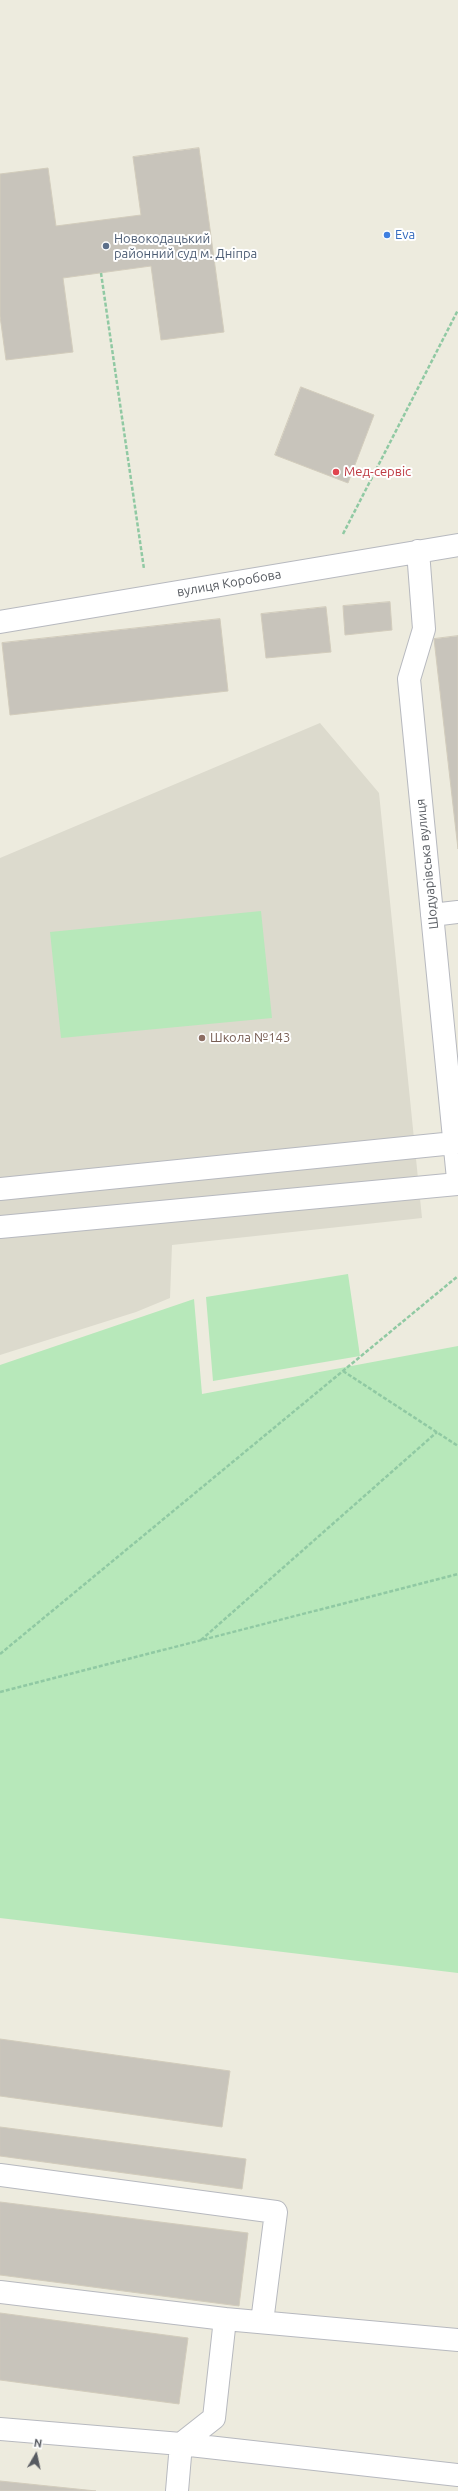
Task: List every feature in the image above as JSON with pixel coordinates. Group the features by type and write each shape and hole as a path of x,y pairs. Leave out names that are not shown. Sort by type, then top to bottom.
{"street":[{"name":"вулиця Коробова","path":"0,622 458,545"},
{"name":"Шодуарівська вулиця","path":"418,551 424,629 409,679 458,1179"},
{"path":"432,915 458,912"},
{"path":"0,1189 454,1143"},
{"path":"0,1227 458,1184"},
{"path":"0,2175 276,2212 262,2322"},
{"path":"0,2292 225,2319 458,2340"},
{"path":"177,2491 181,2444 214,2418 225,2319"},
{"path":"0,2429 181,2444 458,2475"}],"path":[{"path":"101,273 148,597"},
{"path":"326,567 458,310"},
{"path":"0,1654 458,1276"},
{"path":"343,1371 458,1446"},
{"path":"201,1640 437,1432"},
{"path":"0,1692 458,1574"}],"shaded area":[{"name":"Школа №143","path":"320,723 379,793 422,1218 172,1245 170,1298 136,1312 0,1355 0,858"}],"green space":[{"path":"261,911 272,1018 61,1038 50,932"},
{"path":"348,1274 360,1356 213,1381 206,1297"},
{"path":"194,1299 202,1394 458,1346 458,1973 0,1918 0,1365"}],"building":[{"name":"Новокодацький районний суд м. Дніпра","path":"199,148 224,332 161,340 151,266 63,278 73,352 6,360 0,316 0,174 48,168 56,226 141,215 133,157"},
{"path":"301,387 374,415 348,483 275,455"},
{"path":"390,602 392,630 345,635 343,606"},
{"path":"326,607 331,652 266,658 261,614"},
{"path":"220,619 228,691 10,715 2,643"},
{"path":"458,636 458,849 434,639"},
{"path":"0,2039 230,2071 222,2127 0,2096"},
{"path":"0,2127 246,2159 242,2189 0,2156"},
{"path":"0,2202 248,2233 239,2306 0,2275"},
{"path":"0,2313 188,2338 179,2404 0,2380"},
{"path":"0,2481 96,2491 0,2491"}],"place":[{"name":"Eva","path":"387,235"},
{"name":"Новокодацький районний суд м. Дніпра","path":"106,246"},
{"name":"Мед-сервіс","path":"336,472"},
{"name":"Школа №143","path":"202,1038"}]}
